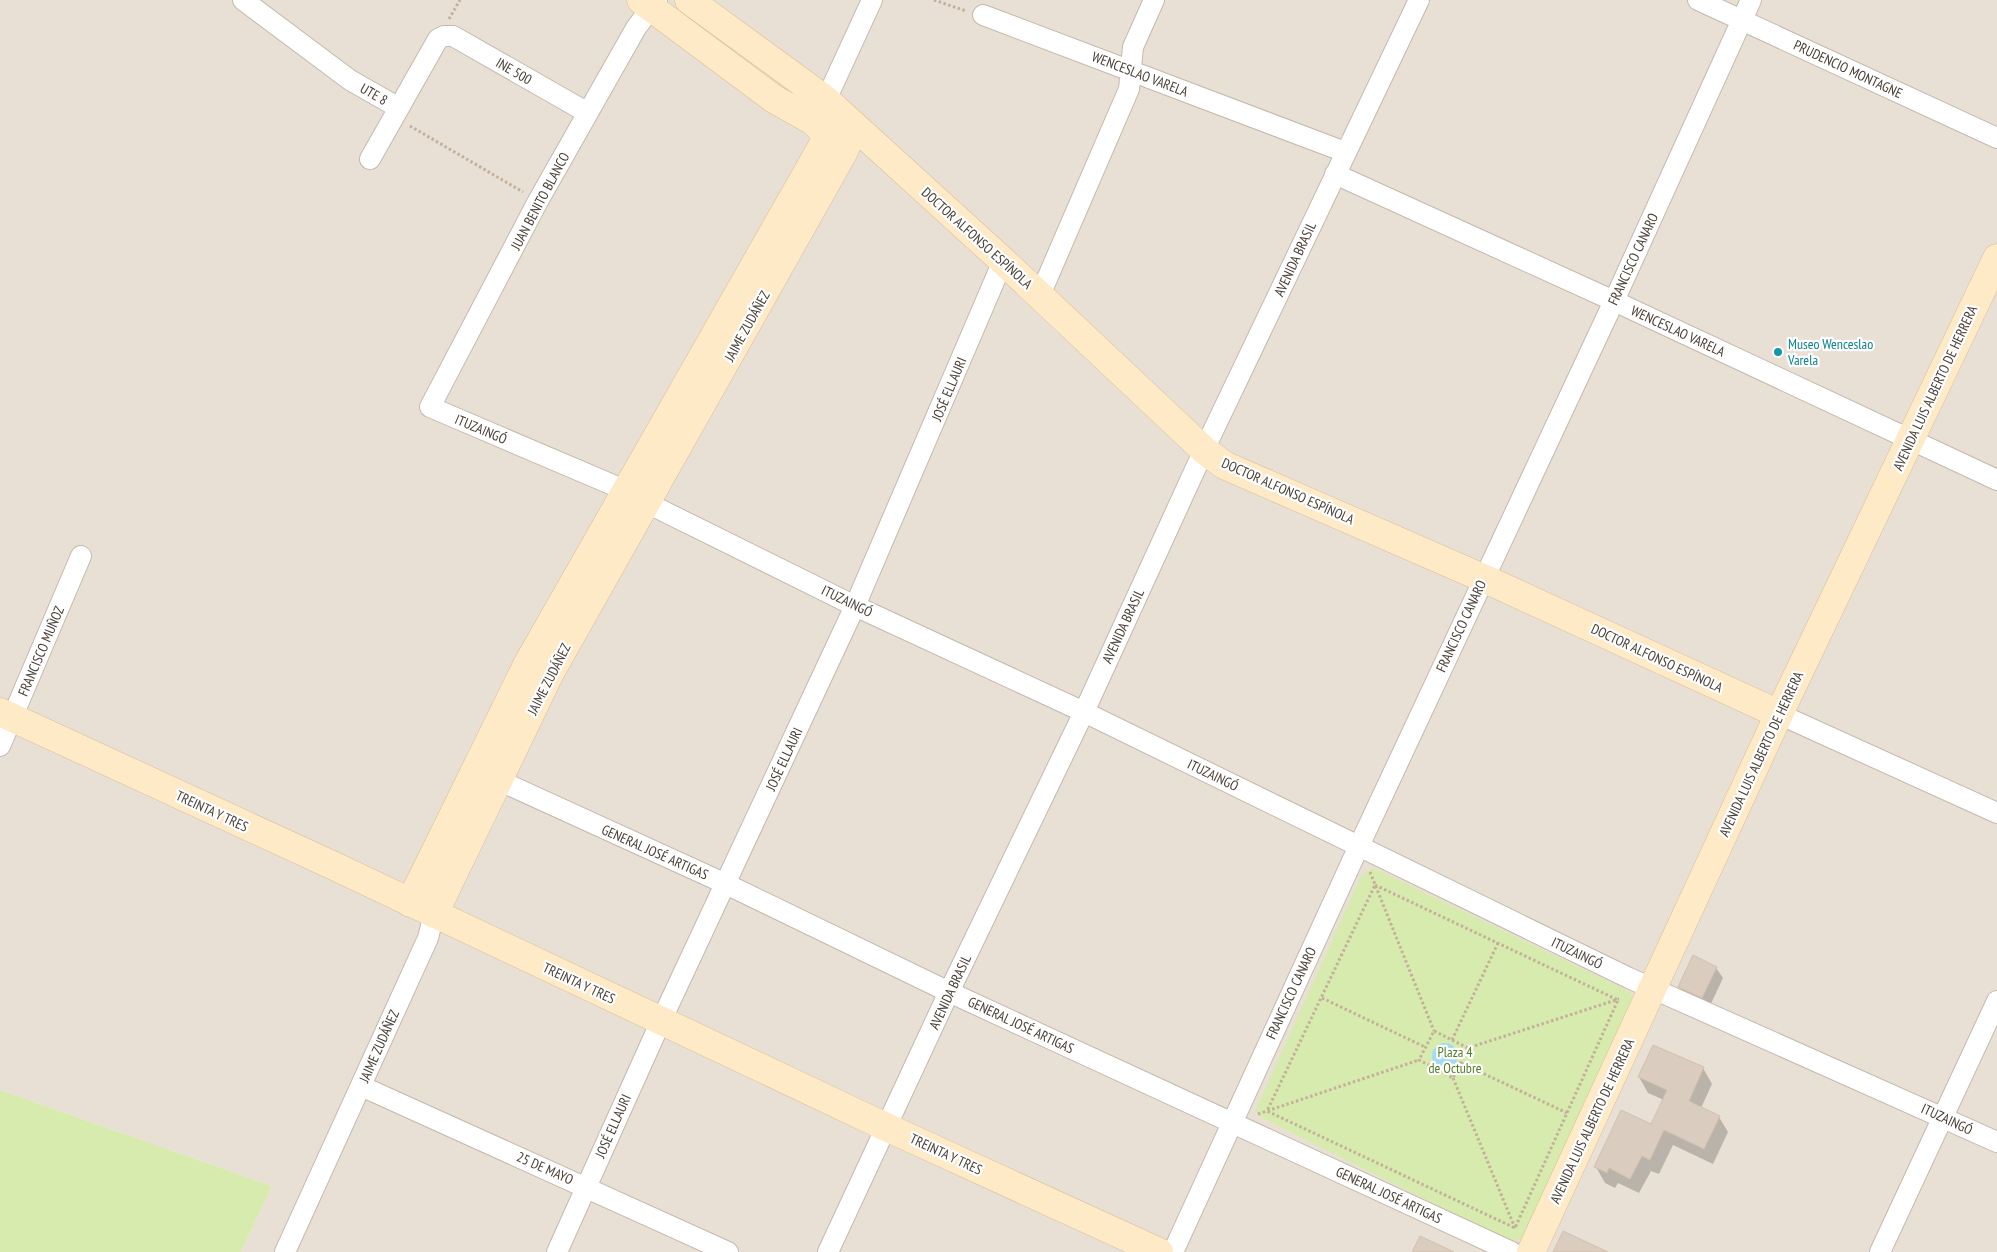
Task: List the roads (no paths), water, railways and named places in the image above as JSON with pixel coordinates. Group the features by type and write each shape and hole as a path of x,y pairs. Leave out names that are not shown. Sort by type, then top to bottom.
{"street":[{"name":"UTE 8","path":"243,0 396,112"},
{"name":"DOCTOR ALFONSO ESPÍNOLA","path":"689,0 821,118"},
{"name":"JAIME ZUDÁÑEZ","path":"285,1252 428,938 422,908 488,775 550,673 637,497 817,158 821,118 872,0"},
{"path":"1040,295 1129,89 1133,47 1154,0"},
{"name":"AVENIDA BRASIL","path":"828,1252 949,992 1084,712 1204,450 1419,0"},
{"name":"PRUDENCIO MONTAGNE","path":"1698,0 1997,138"},
{"name":"FRANCISCO CANARO","path":"1173,1252 1359,846 1614,301 1751,0"},
{"name":"DOCTOR ALFONSO ESPÍNOLA","path":"650,3 774,99 821,118 855,127 1040,295 1204,450 1224,465 1484,578 1997,813"},
{"name":"JUAN BENITO BLANCO","path":"430,407 538,201 650,3"},
{"name":"WENCESLAO VARELA","path":"983,15 1345,152"},
{"name":"INE 500","path":"396,112 438,39 444,36 453,36 588,113"},
{"path":"370,159 396,112"},
{"name":"JAIME ZUDÁÑEZ","path":"637,497 842,155 855,127"},
{"name":"WENCESLAO VARELA","path":"1335,174 1614,301 1997,480"},
{"name":"AVENIDA LUIS ALBERTO DE HERRERA","path":"1521,1247 1653,989 1779,714 1997,258"},
{"name":"JOSÉ ELLAURI","path":"557,1252 660,1021 856,606 1003,262"},
{"name":"ITUZAINGÓ","path":"430,407 637,497 856,606 1084,712 1653,989 1997,1142"},
{"name":"FRANCISCO MUÑOZ","path":"0,746 6,715 81,556"},
{"name":"TREINTA Y TRES","path":"6,715 422,908 886,1127 1159,1252"},
{"name":"GENERAL JOSÉ ARTIGAS","path":"488,775 726,884 949,992 1231,1123 1521,1247"},
{"path":"1880,1252 1997,1001"},
{"name":"25 DE MAYO","path":"361,1086 728,1252"}],"water":[{"path":"1445,1043 1454,1047 1458,1056 1454,1065 1445,1069 1436,1065 1432,1056 1436,1047"}],"place":[{"name":"Museo Wenceslao Varela","path":"1778,352"}],"park label":[{"name":"Plaza 4 de Octubre","path":"1455,1060"}]}
